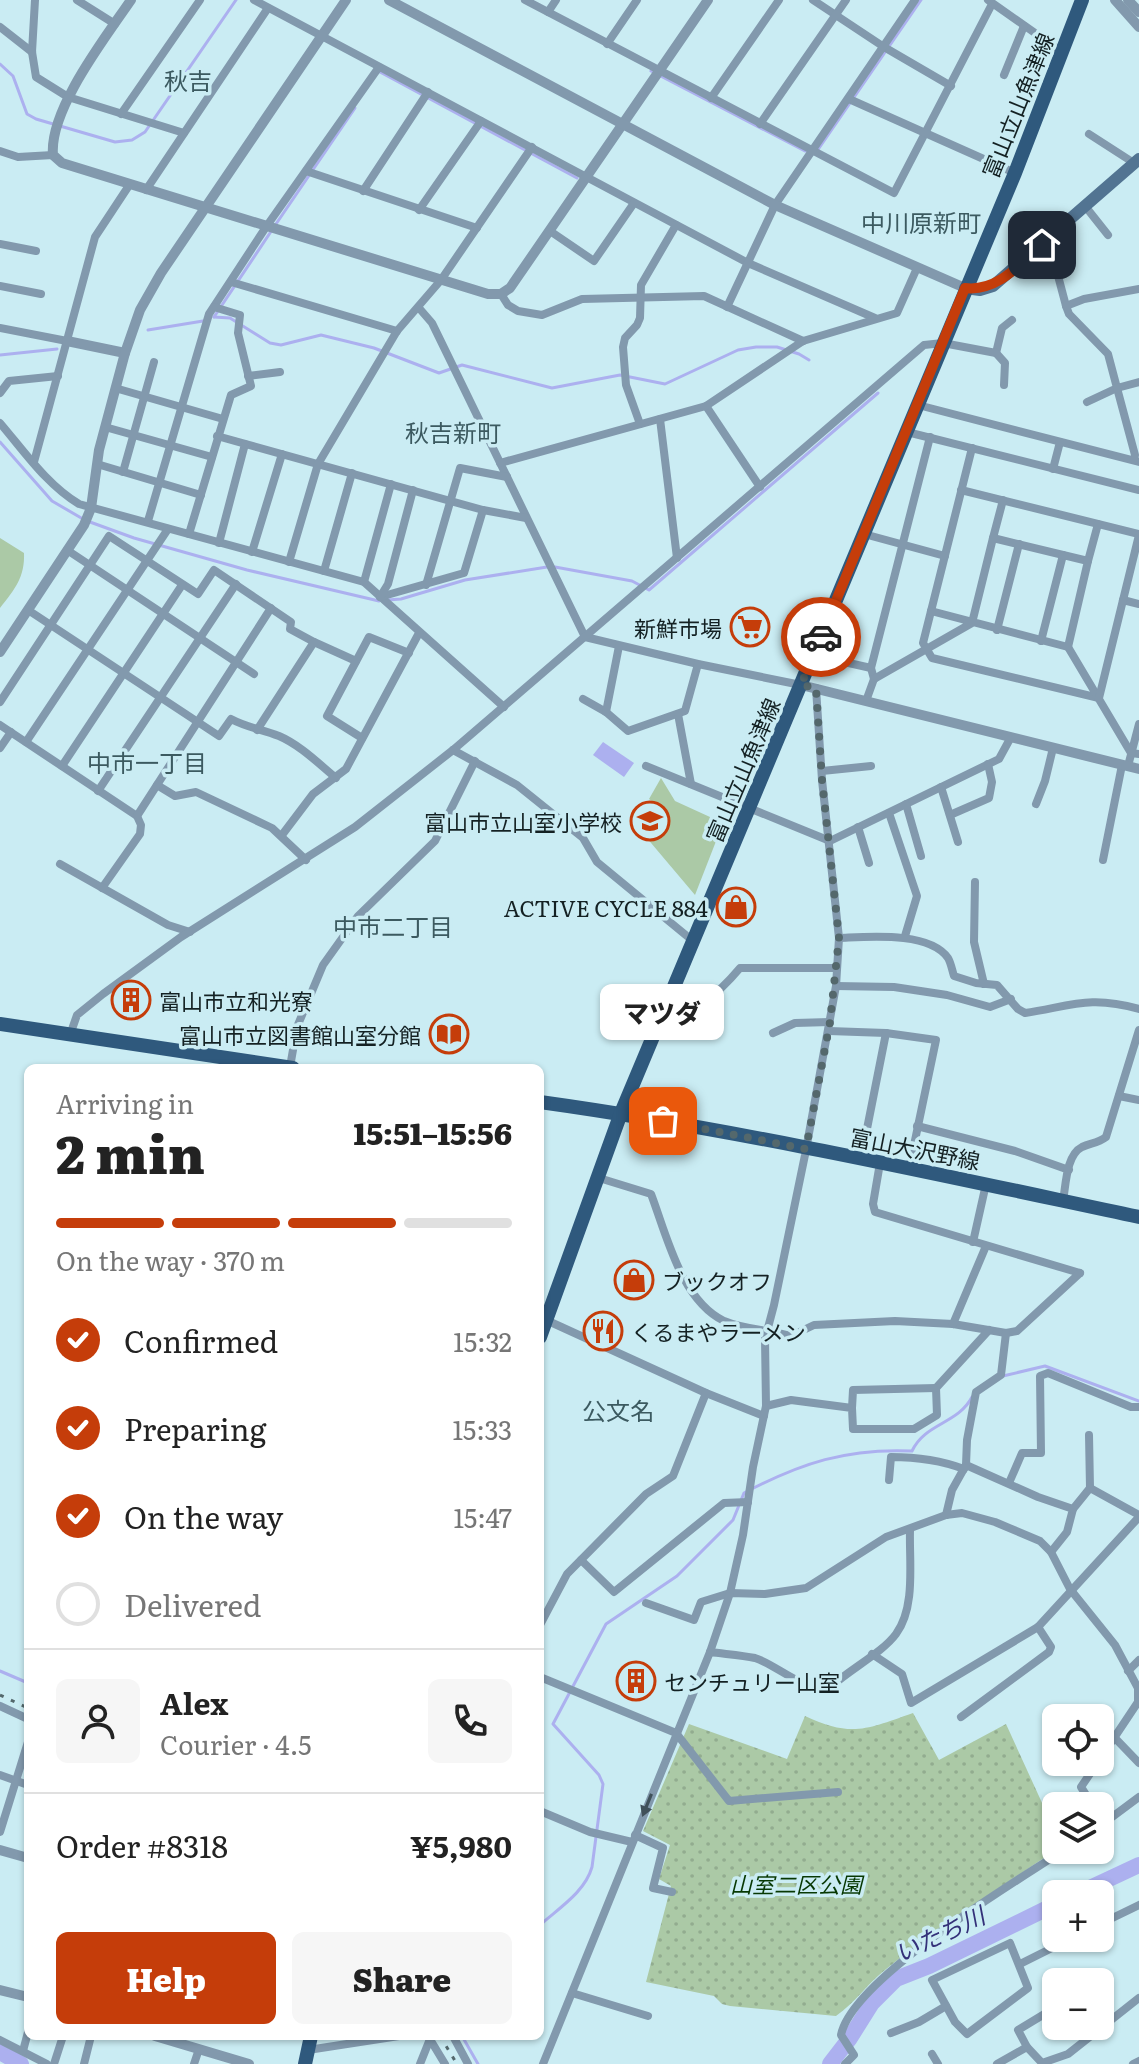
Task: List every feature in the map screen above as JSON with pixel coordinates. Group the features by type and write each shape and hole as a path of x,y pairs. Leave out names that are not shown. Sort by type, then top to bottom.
{"main road":[{"name":"富山立山魚津線","path":"544,1326 621,1113 749,807 809,687 813,655 1015,173 1082,0"},
{"path":"965,288 980,290 993,286 1137,161"},
{"path":"0,1024 265,1064"},
{"name":"富山大沢野線","path":"544,1103 621,1113 1139,1217"}],"street":[{"path":"35,0 32,52 36,77 68,97 184,133"},
{"path":"77,0 115,24"},
{"path":"131,0 68,97 52,142 53,155 62,163 488,294 501,294 510,288 708,0"},
{"path":"121,114 200,0"},
{"path":"254,0 748,263 875,318"},
{"path":"0,652 84,525 91,508 105,427 140,310 204,208 346,0"},
{"path":"389,0 775,205 965,288"},
{"path":"525,0 894,193 951,86 990,2 1063,53"},
{"path":"548,12 556,0"},
{"path":"607,44 637,0"},
{"path":"711,98 779,0"},
{"path":"813,0 951,86"},
{"path":"760,124 846,0"},
{"path":"727,307 775,205 915,0"},
{"path":"1115,0 1139,27"},
{"path":"1128,0 1139,12"},
{"path":"146,190 268,8"},
{"path":"1004,75 1024,26"},
{"path":"0,27 32,52"},
{"path":"148,521 209,314 379,67"},
{"path":"363,191 428,92"},
{"path":"849,99 1015,173"},
{"path":"419,210 481,121"},
{"path":"1089,134 1137,161"},
{"path":"289,562 318,464 397,331 441,280 532,147"},
{"path":"0,151 18,157 53,155"},
{"path":"306,171 477,228"},
{"path":"34,462 95,237 130,184"},
{"path":"550,231 594,261 634,203"},
{"path":"1085,206 1108,235"},
{"path":"640,424 626,385 623,347 625,338 637,325 641,285 676,225"},
{"path":"0,244 36,251"},
{"path":"918,405 1136,461 1108,354 1069,314 1057,272 1042,245"},
{"path":"500,463 706,406 803,341 897,313 917,268"},
{"path":"231,282 397,331"},
{"path":"0,286 41,294"},
{"path":"1066,306 1084,299 1139,289"},
{"path":"501,294 508,305 518,311 542,315 582,299 704,296 803,341"},
{"path":"189,534 231,395 251,386 238,333 240,315 214,307"},
{"path":"419,308 432,323 585,637 809,687 1130,767"},
{"path":"996,353 1002,328 1012,320"},
{"path":"0,328 125,353"},
{"path":"70,1035 77,1015 190,932 355,827 453,750 924,345 943,343 996,353 1005,363 1004,385"},
{"path":"123,472 154,362"},
{"path":"248,376 280,372"},
{"path":"0,393 9,381 58,376"},
{"path":"1087,402 1139,382"},
{"path":"115,388 223,419"},
{"path":"706,406 760,487"},
{"path":"660,419 677,558"},
{"path":"0,423 65,496 91,508 364,582 504,707"},
{"path":"105,427 212,457"},
{"path":"907,432 1139,490"},
{"path":"217,436 483,510 526,518"},
{"path":"866,701 874,679 871,668 901,544 930,437"},
{"path":"1053,469 1060,442"},
{"path":"219,543 245,444"},
{"path":"972,448 923,643 932,658 1099,698"},
{"path":"252,552 282,454"},
{"path":"97,464 201,495"},
{"path":"426,585 460,468 507,477"},
{"path":"324,571 352,473"},
{"path":"364,582 391,484"},
{"path":"380,597 388,584 413,490"},
{"path":"961,490 1139,534 1099,698"},
{"path":"874,679 972,623 1003,500"},
{"path":"380,597 464,573 483,510"},
{"path":"1098,524 1068,647 1135,754"},
{"path":"26,742 168,529"},
{"path":"864,534 945,556"},
{"path":"0,702 109,536 198,594 214,570 291,622 290,629 356,661"},
{"path":"993,538 1088,561"},
{"path":"997,630 1019,544"},
{"path":"67,550 254,674"},
{"path":"1041,641 1063,555"},
{"path":"98,791 236,584"},
{"path":"62,766 182,585"},
{"path":"1123,600 1139,604"},
{"path":"137,816 271,608"},
{"path":"28,610 219,736 231,719 251,730 279,736 299,747 336,778"},
{"path":"931,611 1068,647"},
{"path":"282,835 313,794 346,769 419,633"},
{"path":"362,738 327,716 369,637 409,653"},
{"path":"257,730 314,642"},
{"path":"606,712 619,646"},
{"path":"813,655 871,668"},
{"path":"583,699 606,712 628,731 685,711 698,664"},
{"path":"543,2064 710,1652 730,1593 748,1502 765,1411 765,1339 806,1149 836,986 839,938 822,771 809,687"},
{"path":"678,714 691,784"},
{"path":"1103,860 1135,754 1139,724"},
{"path":"0,725 137,816 141,825 140,834 102,888"},
{"path":"0,748 11,732"},
{"path":"646,766 830,841 999,759 1011,737"},
{"path":"1036,804 1053,748"},
{"path":"453,750 517,785 583,838 597,862 694,941"},
{"path":"292,1064 297,1027 323,965 358,916 435,841 475,761"},
{"path":"950,815 989,798 992,782 988,764"},
{"path":"822,771 871,766"},
{"path":"157,785 175,796 196,792 272,828 306,860"},
{"path":"941,787 958,842"},
{"path":"906,804 921,856"},
{"path":"889,813 917,896 905,936"},
{"path":"858,827 869,863"},
{"path":"60,864 168,925 190,932"},
{"path":"975,882 974,942 984,984"},
{"path":"839,938 905,936 941,951 949,960 954,976 997,985 1025,1013 1076,1002 1114,1002 1139,1009"},
{"path":"656,1029 701,1007 718,994 740,968 837,968"},
{"path":"836,986 894,987 947,995 990,1007 1011,999"},
{"path":"773,1033 795,1023 936,1040 909,1169"},
{"path":"1063,1201 1073,1155 1082,1147 1098,1143 1106,1137 1139,1030"},
{"path":"861,1160 886,1033"},
{"path":"1119,1096 1139,1100"},
{"path":"917,1126 1015,1151 1069,1170"},
{"path":"599,1178 651,1194 686,1285 697,1301 726,1322 746,1328 768,1329 791,1336 814,1325 895,1321 953,1324 1006,1333 1017,1331 1080,1273 875,1212 873,1204 880,1163"},
{"path":"973,1242 986,1184"},
{"path":"953,1324 986,1246"},
{"path":"546,1320 706,1393 765,1411 791,1400 852,1408"},
{"path":"936,1388 853,1390 853,1429 914,1429 937,1415 936,1388 989,1330"},
{"path":"946,1515 952,1490 965,1467 976,1392 1001,1375 1006,1333"},
{"path":"1009,1483 1022,1453 1041,1453 1040,1376 1048,1373 1131,1407 1139,1407"},
{"path":"544,1617 557,1590 581,1560 646,1494 673,1476 706,1393"},
{"path":"1051,1552 1067,1532 1073,1509 1090,1488 1089,1435"},
{"path":"889,1480 891,1457 936,1461 965,1467 1073,1509"},
{"path":"872,1654 902,1674 911,1703 1038,1627 1139,1516 1090,1488"},
{"path":"581,1560 614,1592 724,1503 748,1502"},
{"path":"646,1603 694,1620 701,1602 730,1593 765,1594 806,1588 886,1537 946,1515 962,1513 995,1522 1040,1541 1051,1552 1070,1589 1115,1645 1138,1688 1139,1696 1114,1737 1139,1763"},
{"path":"710,1652 755,1658 808,1684 824,1689 832,1686 896,1634 903,1620 908,1601 910,1530"},
{"path":"961,1717 1049,1652 1051,1647 1038,1627"},
{"path":"1128,1671 1139,1660"},
{"path":"544,1679 676,1733 729,1801 838,1792"},
{"path":"0,1706 24,1717"},
{"path":"0,1832 24,1755"},
{"path":"0,1775 24,1784"},
{"path":"1114,1813 1139,1797"},
{"path":"544,1813 590,1832 663,1848 653,1888 672,1892"},
{"path":"0,1850 24,1857"},
{"path":"845,2064 854,2055 841,2035 842,2026 853,2008 885,1974 938,1934 1043,1864"},
{"path":"1114,1917 1139,1905"},
{"path":"1010,1943 1028,1988 967,2034 946,2006 932,1980 1010,1943"},
{"path":"1020,1964 1044,1952"},
{"path":"0,1990 24,1996"},
{"path":"572,1993 648,2016"},
{"path":"1114,2014 1139,1998"},
{"path":"891,2033 919,2022 946,2006"},
{"path":"1042,2015 1018,2030 1027,2047 1042,2063 1068,2054 1083,2040"},
{"path":"0,2040 47,2064"},
{"path":"23,2051 26,2040"},
{"path":"54,2064 62,2040"},
{"path":"84,2064 90,2040"},
{"path":"169,2040 224,2060 249,2064"},
{"path":"308,2050 373,2040"},
{"path":"420,2064 428,2040"},
{"path":"431,2040 445,2064"},
{"path":"455,2040 468,2064"},
{"path":"997,2064 1027,2047"},
{"path":"194,2064 199,2049"},
{"path":"932,2054 938,2064"},
{"path":"1133,2064 1139,2061"}],"green space":[{"path":"0,538 24,553 18,582 0,608"},
{"path":"661,778 675,801 710,817 720,831 695,895 646,837 666,811 649,799"},
{"name":"山室二区公園","path":"913,1713 939,1760 1006,1724 1042,1803 1042,1859 905,1954 836,2016 730,2006 722,2004 714,1996 646,1982 671,1886 659,1879 670,1845 643,1831 689,1724 787,1759 805,1716 848,1729 883,1723"}],"water":[{"path":"603,742 634,763 624,777 593,755"}],"waterway":[{"path":"0,64 13,76 27,114 115,142 132,140 145,132 236,0"},
{"path":"817,151 921,0"},
{"path":"651,71 805,151"},
{"path":"380,72 577,178"},
{"path":"276,224 355,108"},
{"path":"214,317 272,230"},
{"path":"214,317 230,318 270,343 281,345 321,335 374,348 439,373 462,365 552,388 620,375 665,384 738,350 756,347 777,347 809,360"},
{"path":"148,330 203,321"},
{"path":"0,355 57,349"},
{"path":"555,567 632,581 649,590 878,393"},
{"path":"0,442 52,501 83,519"},
{"path":"90,522 134,538 247,570 379,601"},
{"path":"387,600 401,599 465,580 547,567"},
{"path":"1003,1376 1045,1366 1139,1401"},
{"path":"544,1922 577,1892 592,1867 603,1784 599,1775 553,1724 606,1624 677,1576 733,1520 744,1493 785,1473 825,1460 866,1452 912,1451 925,1435 959,1413 972,1397"},
{"path":"0,1671 24,1681"},
{"name":"いたち川","path":"1107,1880 1139,1865"},
{"name":"いたち川","path":"830,2064 872,2003 896,1979 1042,1911"},
{"path":"464,2040 478,2064"},
{"name":"いたち川","path":"0,2052 21,2064"}],"railway":[{"path":"0,1695 24,1706"},
{"path":"442,2040 457,2064"}],"way so far":[{"path":"663,1121 806,1149 836,986 839,938 822,780 816,688 801,685 821,637"}],"place":[{"name":"新鮮市場","path":"750,627"},
{"name":"富山市立山室小学校","path":"650,821"},
{"name":"ACTIVE CYCLE 884","path":"736,907"},
{"name":"富山市立和光寮","path":"131,1000"},
{"name":"富山市立図書館山室分館","path":"449,1034"},
{"name":"マツダ","path":"663,1121"},
{"name":"ブックオフ","path":"634,1280"},
{"name":"くるまやラーメン","path":"603,1331"},
{"name":"センチュリー山室","path":"636,1681"}],"district":[{"name":"秋吉","path":"188,79"},
{"name":"中川原新町","path":"921,221"},
{"name":"秋吉新町","path":"453,431"},
{"name":"中市一丁目","path":"147,761"},
{"name":"中市二丁目","path":"393,925"},
{"name":"公文名","path":"618,1409"}],"route":[{"path":"821,637 965,288 980,290 993,286 1042,245"}]}
